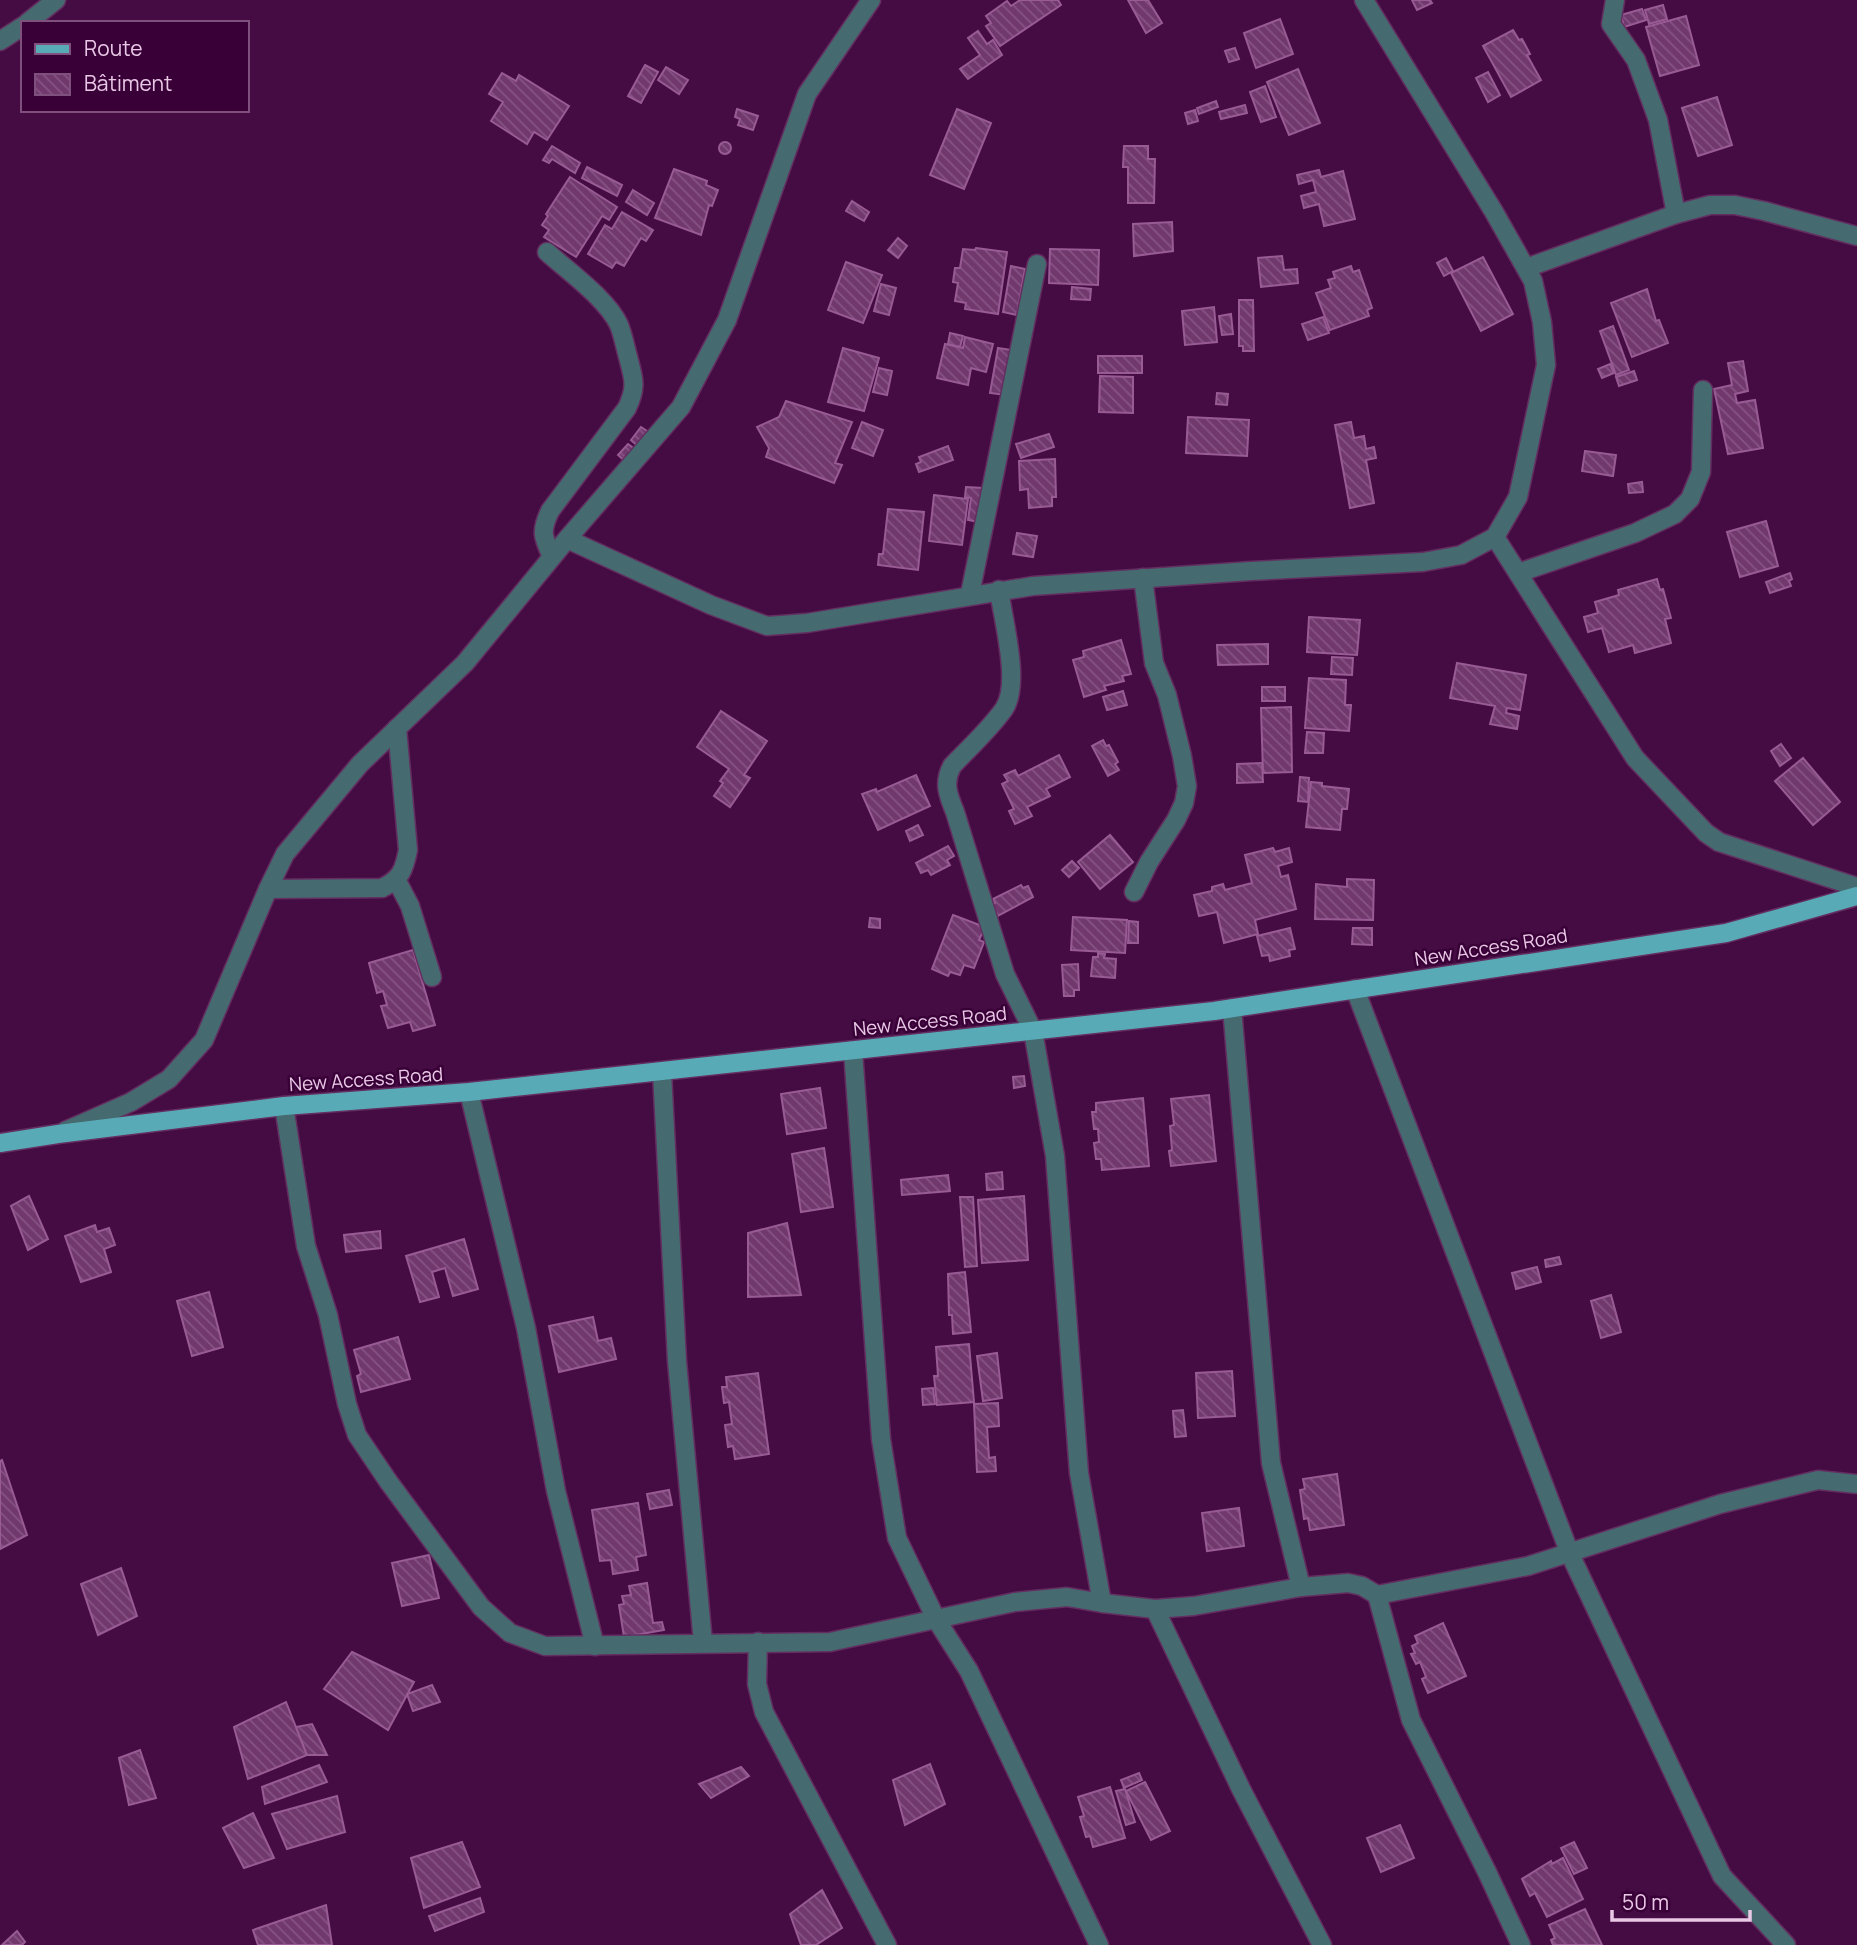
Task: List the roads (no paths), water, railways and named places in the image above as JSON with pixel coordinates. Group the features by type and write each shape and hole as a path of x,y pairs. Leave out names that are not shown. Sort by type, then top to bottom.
{"main road":[{"name":"New Access Road","path":"0,1143 284,1106 469,1092 663,1072 1232,1008 1726,933 1857,896"}],"street":[{"path":"30,21 56,0"},
{"path":"58,1134 131,1102 169,1079 204,1040 285,855 360,764 465,663 681,407 727,320 807,94 871,0"},
{"path":"567,539 711,605 767,626 807,623 999,590 1143,578 1423,562 1461,555 1496,537 1518,497 1546,365 1542,322 1533,281 1494,212 1364,0"},
{"path":"1615,0 1611,24 1636,60 1658,120 1676,215"},
{"path":"0,41 21,27"},
{"path":"1526,268 1710,205 1735,205 1857,236"},
{"path":"547,252 612,314 619,325 635,381 627,408 550,511 542,527 552,557"},
{"path":"971,594 1037,264"},
{"path":"1518,573 1635,533 1675,514 1690,499 1701,472 1703,390"},
{"path":"1496,537 1635,758 1706,833 1719,842 1857,887"},
{"path":"1134,892 1149,862 1176,820 1184,803 1187,786 1167,695 1154,663 1143,578"},
{"path":"999,590 1012,680 1010,695 1005,708 952,766 946,777 947,793 1005,974 1033,1031 1055,1156 1079,1473 1102,1603"},
{"path":"268,889 382,888 397,881 405,869 408,850 397,728"},
{"path":"397,881 410,906 432,977"},
{"path":"1355,989 1570,1554 1722,1876 1786,1945"},
{"path":"1232,1008 1271,1463 1301,1587"},
{"path":"853,1051 867,1265 886,1481 897,1538 936,1619 969,1671 1100,1945"},
{"path":"663,1072 677,1361 703,1643"},
{"path":"469,1092 526,1328 556,1491 595,1646"},
{"path":"284,1106 306,1246 328,1315 347,1404 357,1435 481,1607 510,1633 545,1646 830,1642 1015,1601 1067,1597 1155,1609 1194,1606 1301,1587 1348,1583 1362,1586 1377,1595 1479,1577 1570,1554 1720,1504 1818,1480 1857,1484"},
{"path":"1377,1595 1411,1720 1488,1872 1521,1945"},
{"path":"1155,1609 1241,1789 1322,1945"},
{"path":"758,1642 757,1684 764,1712 887,1945"}]}
